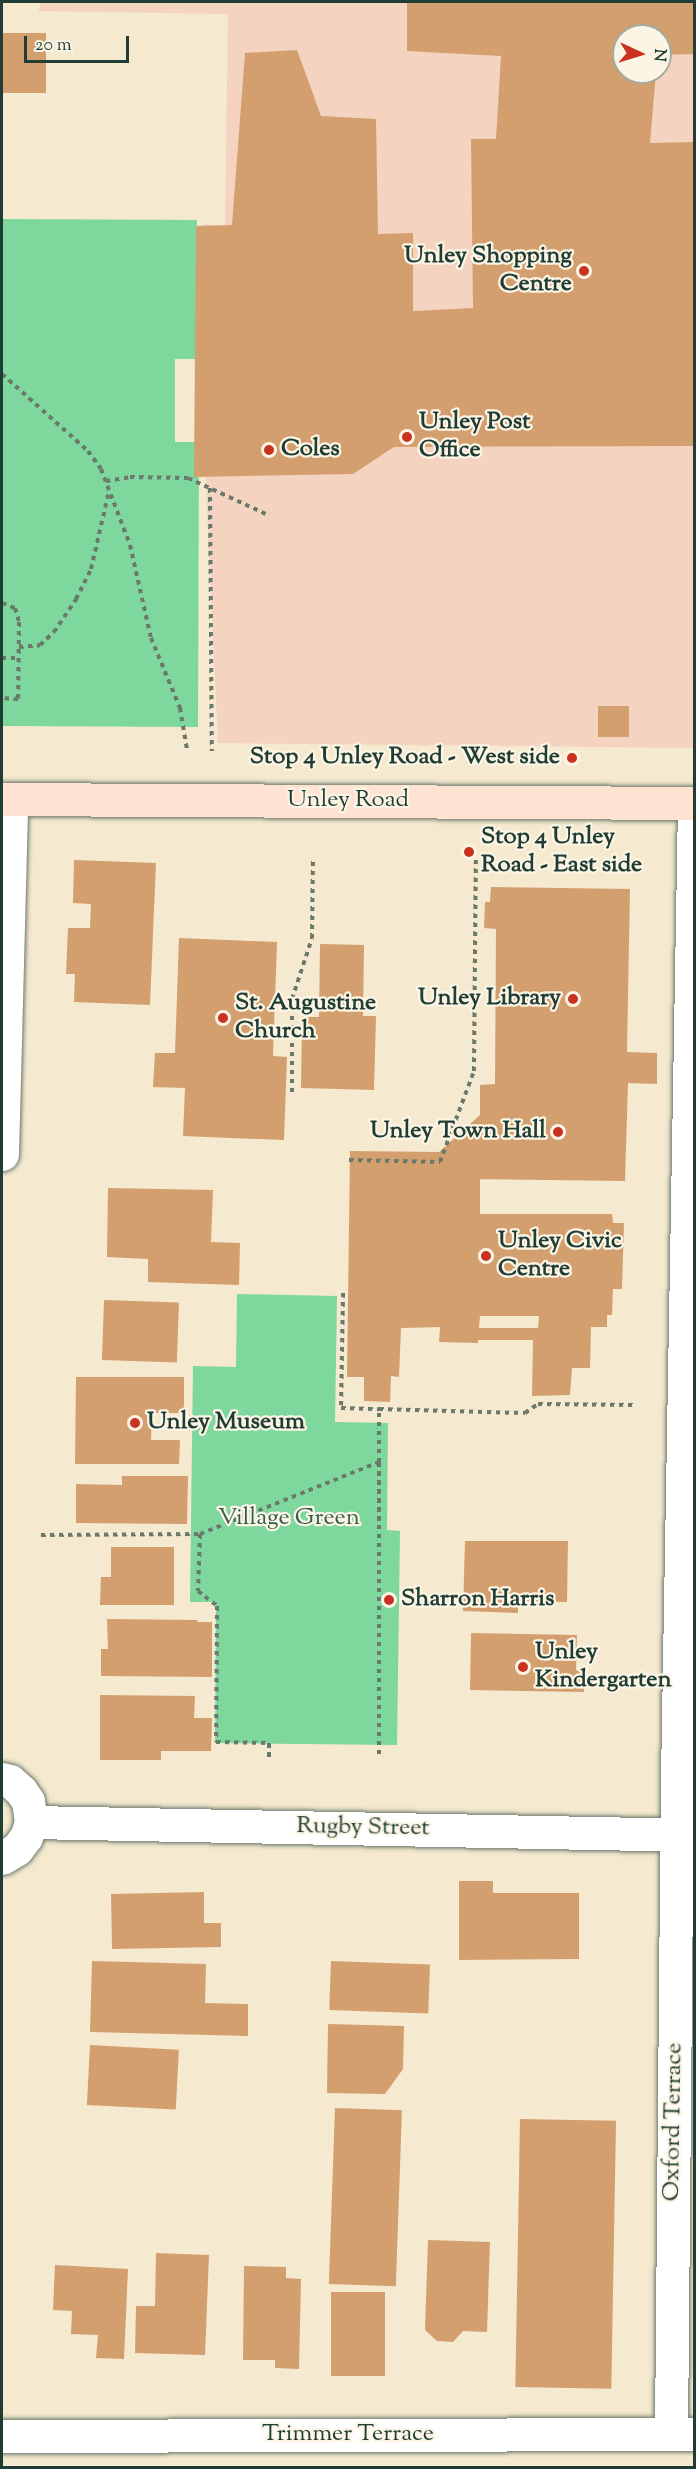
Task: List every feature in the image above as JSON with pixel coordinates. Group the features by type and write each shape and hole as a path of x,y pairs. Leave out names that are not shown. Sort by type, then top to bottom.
{"main road":[{"name":"Unley Road","path":"6,799 694,803"}],"street":[{"path":"2,1154 6,799"},
{"name":"Oxford Terrace","path":"683,2434 694,803"},
{"path":"2,1779 10,1781 28,1801 31,1822 26,1837 17,1849 2,1858"},
{"name":"Rugby Street","path":"31,1822 686,1835"},
{"name":"Trimmer Terrace","path":"2,2436 683,2434"}],"path":[{"path":"2,374 88,451 106,481 130,545 151,638 180,708 188,750"},
{"path":"106,481 130,477 188,477 266,514"},
{"path":"210,488 212,751"},
{"path":"19,647 40,645 54,632 76,599 91,569 110,490"},
{"path":"2,603 15,608 19,622 18,699 2,698"},
{"path":"2,658 18,658"},
{"path":"292,1092 292,999 312,938 313,857"},
{"path":"349,1160 440,1162 474,1071 476,860"},
{"path":"343,1293 341,1408 525,1413 538,1404 634,1405"},
{"path":"379,1758 380,1409"},
{"path":"40,1535 200,1534 379,1462"},
{"path":"200,1534 198,1591 217,1606 216,1742 269,1743 269,1757"}],"shaded area":[{"name":"Unley Shopping Centre","path":"40,2 694,2 694,748 218,743 205,469 203,224 225,227 228,14 39,11"}],"green space":[{"path":"2,219 197,220 196,359 175,359 175,442 199,442 198,727 2,726"},
{"name":"Village Green","path":"237,1294 337,1296 335,1422 388,1423 387,1530 400,1531 397,1745 215,1743 216,1602 190,1602 193,1366 236,1367"}],"building":[{"name":"Unley Shopping Centre","path":"407,2 694,2 694,54 672,55 672,24 612,24 612,84 655,84 650,143 694,142 694,446 394,447 353,474 194,477 196,226 232,225 245,53 297,50 321,116 376,119 378,234 413,233 413,311 473,308 471,139 496,139 501,56 407,51"},
{"path":"2,33 46,33 46,93 2,93"},
{"path":"598,706 629,706 629,737 598,737"},
{"path":"74,860 156,863 150,1005 74,1002 75,974 66,974 68,928 90,928 91,904 73,903"},
{"path":"491,887 630,889 627,1052 657,1053 657,1084 628,1083 625,1181 480,1179 480,1214 612,1214 613,1223 624,1223 622,1289 613,1289 612,1315 607,1315 607,1327 591,1327 590,1368 572,1368 570,1395 532,1396 533,1340 478,1340 478,1343 439,1342 440,1327 401,1328 399,1377 391,1376 390,1402 364,1401 364,1377 347,1377 350,1151 439,1152 480,1115 480,1085 495,1084 496,929 484,928 485,902 490,902","holes":["480,1316 539,1316 538,1328 479,1328"]},
{"path":"179,938 277,942 273,1056 287,1057 284,1140 183,1136 185,1088 153,1087 155,1053 175,1053"},
{"path":"320,944 364,945 363,1016 376,1016 374,1090 301,1088 302,1017 319,1017"},
{"path":"108,1188 213,1190 211,1242 240,1243 239,1285 148,1282 148,1259 107,1257"},
{"path":"104,1300 179,1303 177,1363 102,1360"},
{"path":"76,1377 184,1377 184,1413 152,1413 151,1440 180,1440 179,1464 75,1464"},
{"path":"122,1476 188,1476 187,1524 76,1523 76,1484 122,1485"},
{"path":"465,1541 568,1541 567,1602 518,1601 518,1613 463,1611"},
{"path":"111,1547 174,1547 174,1605 100,1605 101,1577 111,1577"},
{"path":"107,1619 212,1622 212,1677 101,1676 101,1649 108,1649"},
{"path":"471,1633 577,1635 576,1670 585,1674 584,1692 470,1690"},
{"path":"100,1695 195,1696 194,1718 212,1718 211,1751 161,1751 161,1760 100,1760"},
{"path":"459,1881 493,1881 493,1893 579,1893 579,1959 459,1960"},
{"path":"204,1892 204,1923 221,1923 221,1947 112,1949 111,1894"},
{"path":"92,1961 206,1964 205,2003 248,2004 248,2036 90,2032"},
{"path":"331,1961 430,1964 428,2013 329,2010"},
{"path":"328,2024 404,2026 403,2069 385,2094 327,2093"},
{"path":"90,2045 179,2050 176,2110 87,2105"},
{"path":"335,2108 402,2110 396,2286 329,2284"},
{"path":"520,2119 616,2121 611,2389 515,2387"},
{"path":"428,2240 490,2242 487,2332 463,2331 453,2342 437,2341 425,2330"},
{"path":"156,2253 209,2255 205,2355 135,2353 136,2306 155,2306"},
{"path":"55,2265 128,2269 124,2359 96,2358 98,2335 71,2334 72,2311 53,2310"},
{"path":"244,2266 286,2267 286,2278 301,2279 299,2369 275,2368 275,2360 243,2360"},
{"path":"331,2292 385,2292 385,2376 331,2376"}],"place":[{"name":"Unley Shopping Centre","path":"584,271"},
{"name":"Unley Post Office","path":"407,437"},
{"name":"Coles","path":"269,450"},
{"name":"Stop 4 Unley Road - West side","path":"572,758"},
{"name":"Stop 4 Unley Road - East side","path":"469,852"},
{"name":"Unley Library","path":"573,999"},
{"name":"St. Augustine Church","path":"223,1018"},
{"name":"Unley Town Hall","path":"558,1132"},
{"name":"Unley Civic Centre","path":"486,1256"},
{"name":"Unley Museum","path":"135,1423"},
{"name":"Sharron Harris","path":"389,1600"},
{"name":"Unley Kindergarten","path":"523,1667"}]}
